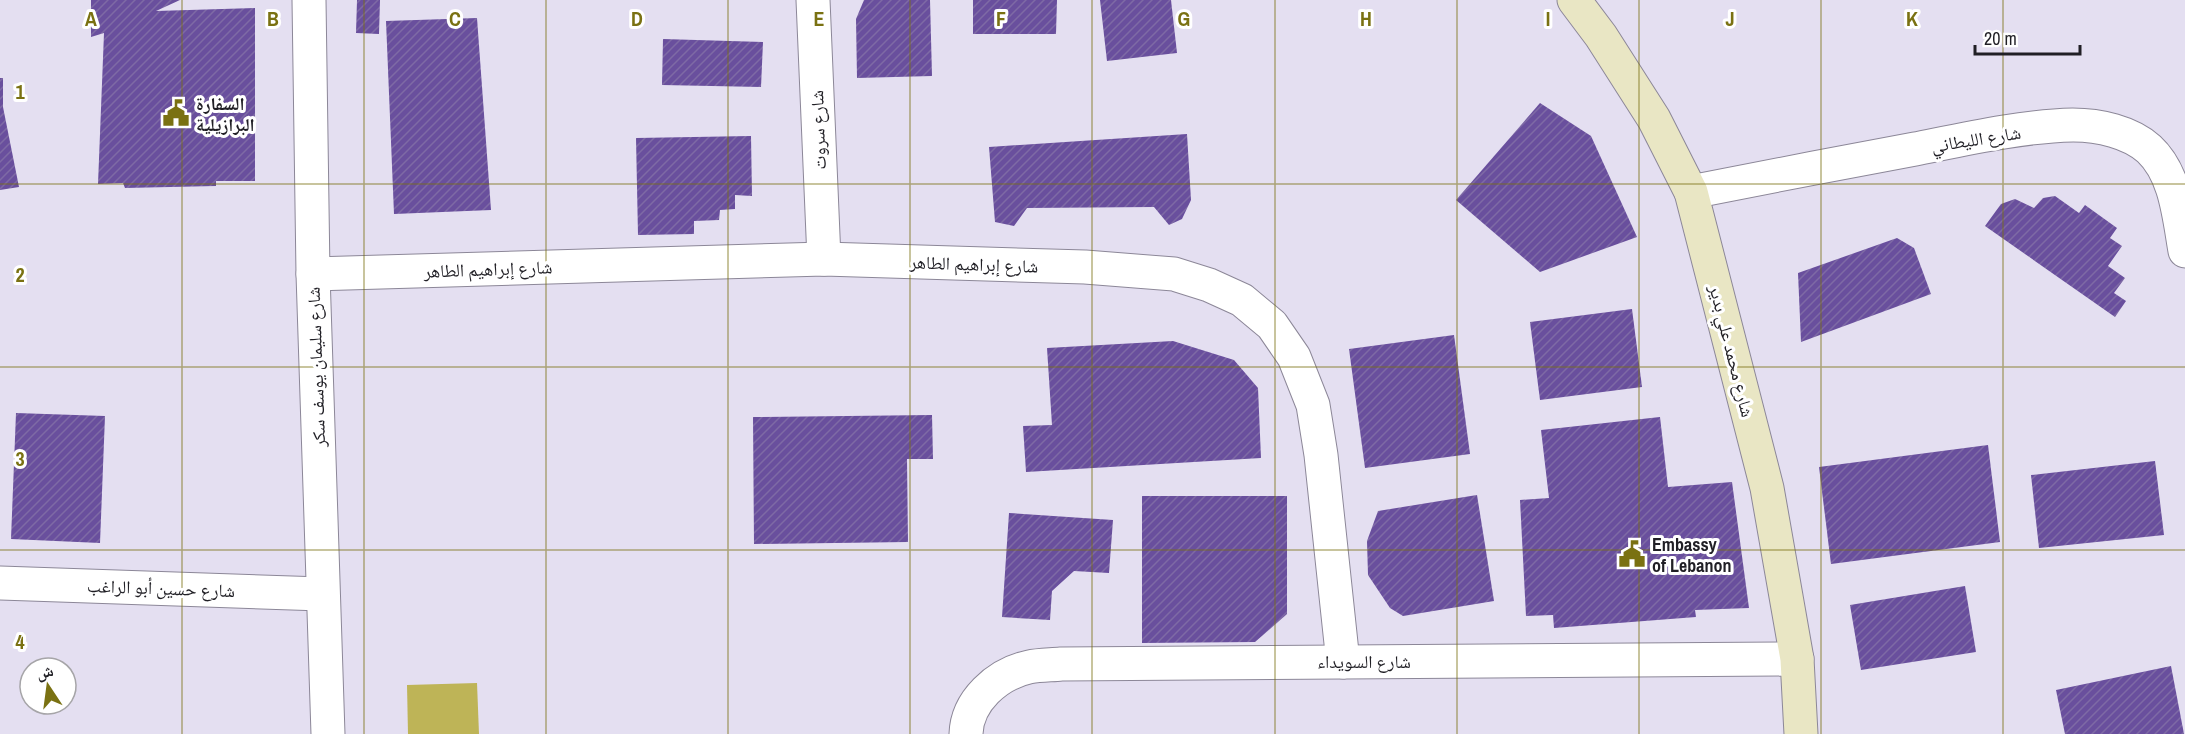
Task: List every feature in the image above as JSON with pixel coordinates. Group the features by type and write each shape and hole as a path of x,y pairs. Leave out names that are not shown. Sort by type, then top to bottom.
{"street":[{"name":"شارع سليمان يوسف سكر","path":"309,0 313,274 328,734"},
{"name":"شارع سروت","path":"813,0 824,260"},
{"name":"شارع محمد علي بدير","path":"1574,0 1601,36 1654,119 1691,192 1767,488 1797,659 1801,734"},
{"name":"شارع الليطاني","path":"1691,192 1973,138 2073,125 2100,128 2129,135 2150,150 2166,172 2177,204 2185,251"},
{"name":"شارع إبراهيم الطاهر","path":"313,274 824,260 1085,267 1174,274 1209,285 1242,300 1272,325 1294,357 1313,405 1321,455 1343,662"},
{"name":"شارع حسين أبو الراغب","path":"0,583 322,594"},
{"name":"شارع السويداء","path":"966,734 966,723 977,700 998,679 1028,667 1061,664 1797,659"}],"shaded area":[{"path":"477,683 479,734 408,734 407,685"}],"building":[{"path":"91,0 180,0 156,11 255,8 255,181 216,181 216,186 125,188 123,183 98,184 104,33 91,37"},
{"path":"357,0 380,0 379,34 356,33"},
{"path":"864,0 930,0 932,76 857,78 856,19"},
{"path":"973,0 1057,0 1056,34 973,34"},
{"path":"1100,0 1171,0 1177,53 1107,61"},
{"path":"477,18 491,210 394,214 386,21"},
{"path":"663,39 763,42 761,87 662,85"},
{"path":"0,78 3,78 3,107 19,187 0,190"},
{"path":"1540,103 1591,136 1637,237 1540,272 1456,200"},
{"path":"1187,134 1191,200 1182,219 1169,225 1154,207 1027,208 1014,226 995,222 989,147"},
{"path":"751,136 752,196 735,195 735,209 720,210 719,220 694,221 694,234 638,235 636,138"},
{"path":"2055,196 2079,213 2085,205 2117,228 2110,238 2122,246 2108,266 2125,278 2114,293 2126,301 2115,317 1985,226 2001,204 2015,199 2034,208 2043,198"},
{"path":"1897,238 1914,248 1931,294 1801,342 1798,273"},
{"path":"1632,309 1642,387 1540,400 1530,322"},
{"path":"1454,335 1470,454 1365,468 1349,349"},
{"path":"1173,341 1234,360 1258,388 1261,458 1026,472 1023,426 1052,425 1047,348"},
{"path":"16,413 105,416 100,543 11,539"},
{"path":"932,415 933,459 907,459 908,542 754,544 753,417"},
{"name":"Embassy of Lebanon","path":"1660,417 1668,487 1732,482 1749,608 1695,610 1696,617 1554,628 1553,615 1526,616 1520,500 1549,498 1541,430"},
{"path":"1988,445 2000,542 1831,564 1819,467"},
{"path":"2155,461 2164,535 2039,548 2031,475"},
{"path":"1477,495 1494,601 1403,616 1390,608 1368,575 1367,541 1378,511"},
{"path":"1142,496 1287,496 1287,614 1255,642 1142,643"},
{"path":"1009,513 1113,520 1109,573 1074,571 1052,591 1050,620 1002,617"},
{"path":"1965,586 1976,652 1861,670 1850,605"},
{"path":"2171,666 2184,734 2065,734 2056,690"}],"place":[{"name":"السفارة البرازيلية","path":"176,113"},
{"name":"Embassy of Lebanon","path":"1632,554"}]}
